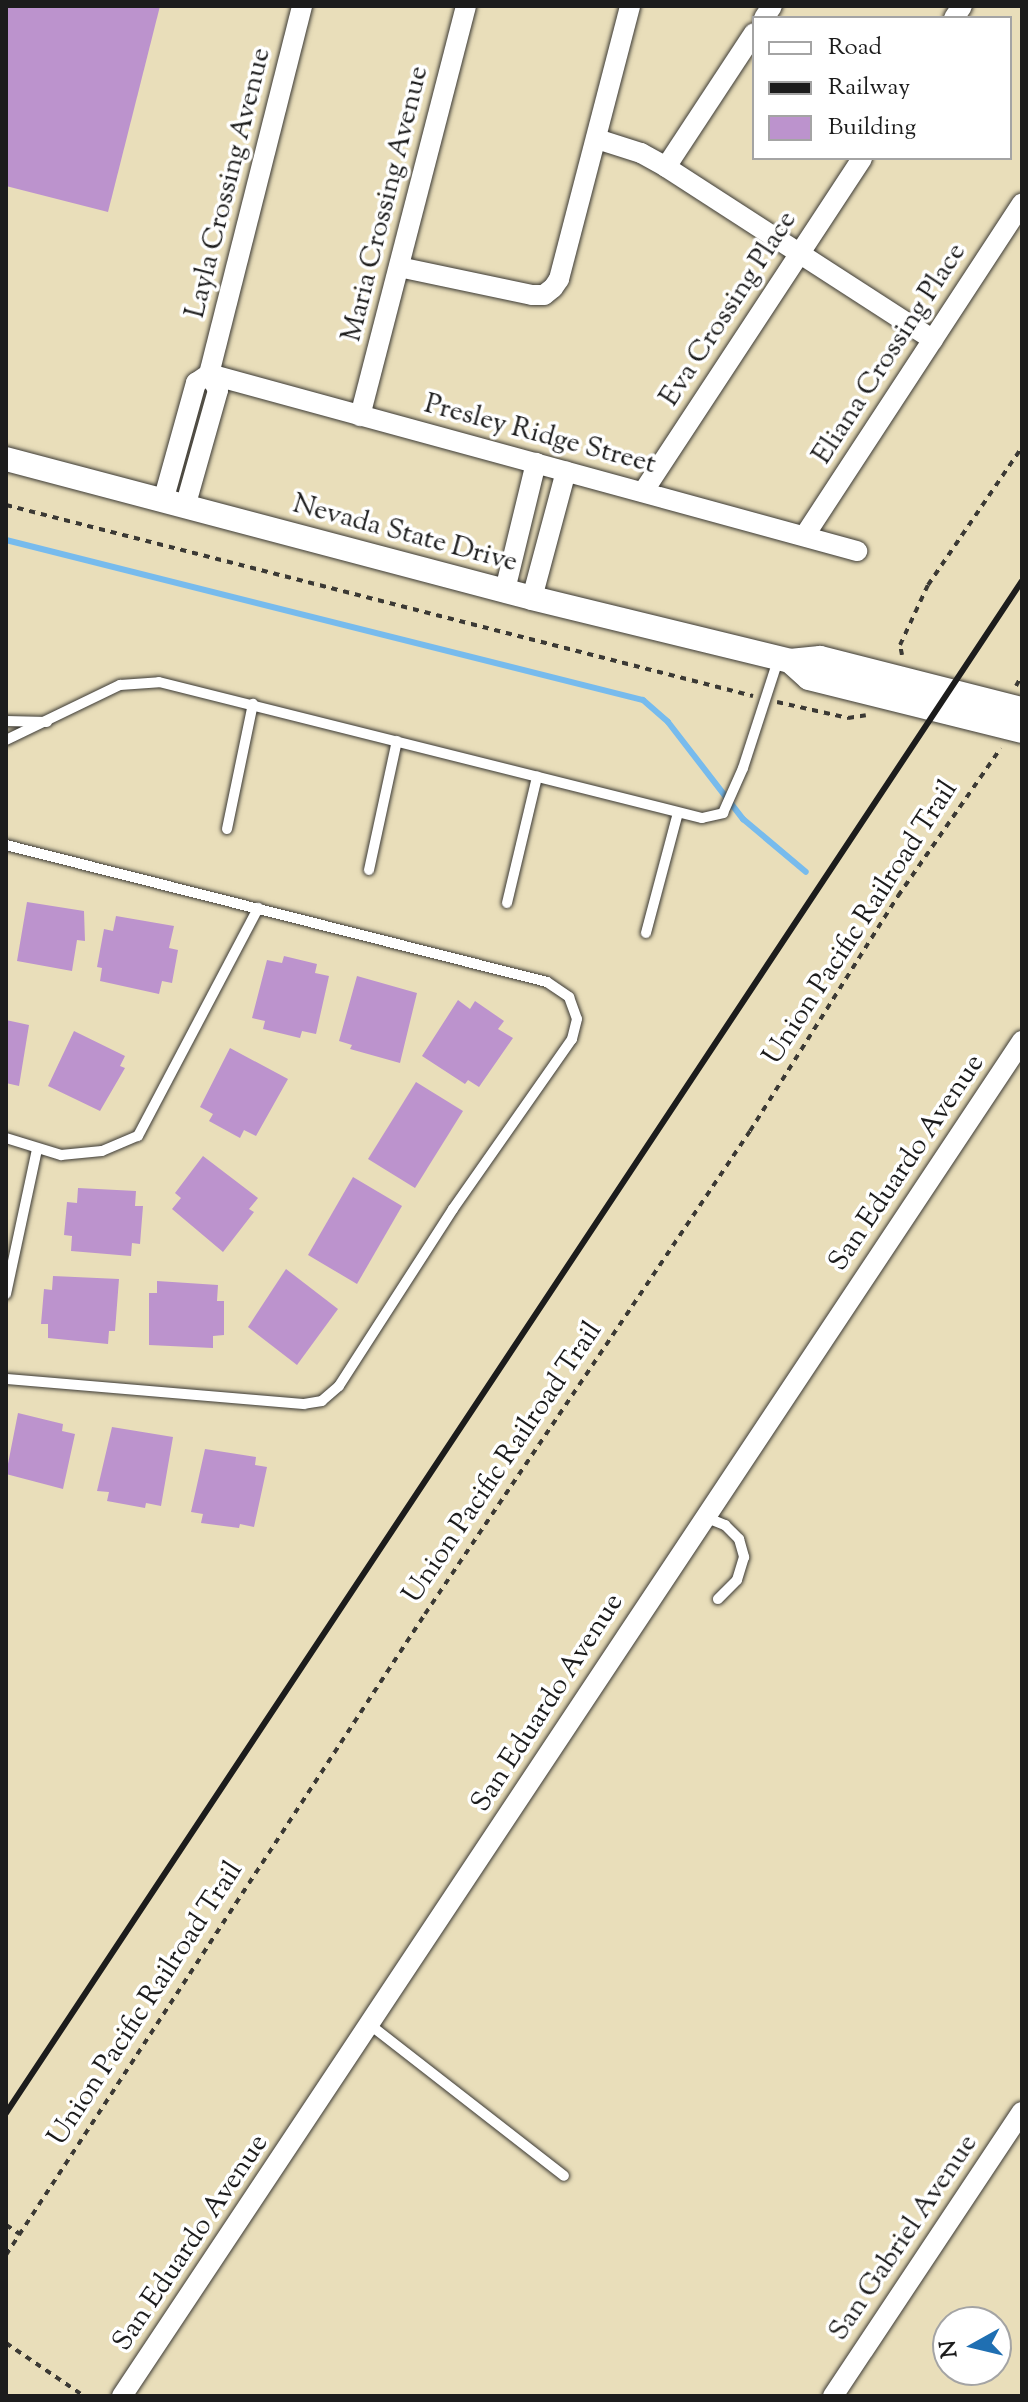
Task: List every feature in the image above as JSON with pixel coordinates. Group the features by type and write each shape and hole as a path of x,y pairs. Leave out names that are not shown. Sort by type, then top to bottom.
{"street":[{"name":"Layla Crossing Avenue","path":"174,504 196,383 209,374 302,6"},
{"name":"Maria Crossing Avenue","path":"360,416 466,6"},
{"path":"399,267 532,295 544,295 553,288 559,279 630,6"},
{"path":"666,167 752,36"},
{"path":"597,139 641,153 666,167 933,340"},
{"name":"Eva Crossing Place","path":"643,492 861,160"},
{"name":"Eliana Crossing Place","path":"805,535 1022,204"},
{"name":"Presley Ridge Street","path":"209,374 857,551"},
{"name":"Nevada State Drive","path":"6,459 532,598 784,659 820,658 1016,712"},
{"path":"505,590 536,463"},
{"path":"532,598 566,471"},
{"name":"San Eduardo Avenue","path":"122,2396 1022,1041"},
{"name":"San Gabriel Avenue","path":"833,2396 1022,2112"}],"lane":[{"path":"528,498 556,505"},
{"path":"6,740 49,722 120,685 159,682 702,818 723,813 743,768 765,699 784,659"},
{"path":"227,829 253,704"},
{"path":"6,721 49,722"},
{"path":"369,870 397,741"},
{"path":"507,903 537,777"},
{"path":"646,933 678,813"},
{"path":"6,845 547,982 569,997 575,1007 576,1031 453,1209 339,1386 322,1401 304,1404 6,1379"},
{"path":"6,1138 61,1155 102,1151 138,1136 151,1118 258,908"},
{"path":"6,1294 37,1149"},
{"path":"705,1517 725,1525 739,1539 744,1557 737,1580 718,1599"},
{"path":"369,2024 564,2176"}],"path":[{"path":"906,658 901,654 900,645 928,585 1022,447"},
{"path":"6,505 848,718"},
{"name":"Union Pacific Railroad Trail","path":"6,2255 425,1614 750,1131 898,896 1002,748 1016,712 1022,675"},
{"path":"1002,683 1016,712"},
{"path":"6,2225 20,2234"},
{"path":"6,2343 84,2396"}],"building":[{"path":"6,6 160,6 108,212 6,186"},
{"path":"27,902 84,911 85,941 77,940 72,971 17,961"},
{"path":"116,916 174,926 169,948 178,950 172,983 162,981 159,994 100,981 102,968 97,967 104,929 113,931"},
{"path":"284,956 317,964 315,973 329,976 316,1034 302,1031 300,1038 263,1029 265,1021 252,1018 267,960 282,963"},
{"path":"357,976 417,993 400,1063 350,1049 352,1045 339,1041"},
{"path":"458,1000 470,1009 475,1001 504,1021 498,1029 513,1038 479,1087 468,1080 465,1084 422,1056"},
{"path":"6,1020 29,1025 19,1086 6,1083"},
{"path":"74,1031 125,1056 120,1066 125,1068 100,1111 48,1086"},
{"path":"230,1048 288,1079 256,1136 244,1130 240,1138 209,1121 213,1114 200,1107"},
{"path":"416,1082 463,1111 415,1188 368,1159"},
{"path":"203,1156 258,1198 249,1209 254,1212 223,1252 172,1209 181,1198 175,1193"},
{"path":"353,1177 402,1206 357,1284 308,1255"},
{"path":"78,1188 136,1191 135,1206 143,1206 140,1244 132,1243 131,1256 71,1251 72,1236 64,1235 67,1202 77,1203"},
{"path":"286,1269 338,1309 297,1365 248,1327"},
{"path":"53,1276 119,1279 115,1331 109,1331 108,1344 48,1338 48,1324 41,1324 44,1289 52,1290"},
{"path":"157,1281 218,1285 217,1301 224,1301 224,1335 213,1336 213,1348 149,1345 149,1293 157,1293"},
{"path":"18,1413 63,1424 62,1431 75,1434 63,1489 6,1474"},
{"path":"112,1427 173,1437 161,1506 146,1503 145,1508 107,1501 109,1492 97,1491"},
{"path":"205,1449 256,1457 255,1465 267,1467 254,1527 201,1523 203,1514 191,1512"}],"waterway":[{"path":"6,540 643,700 668,722 743,819 806,872"}],"railway":[{"path":"6,2113 1022,581"}]}
